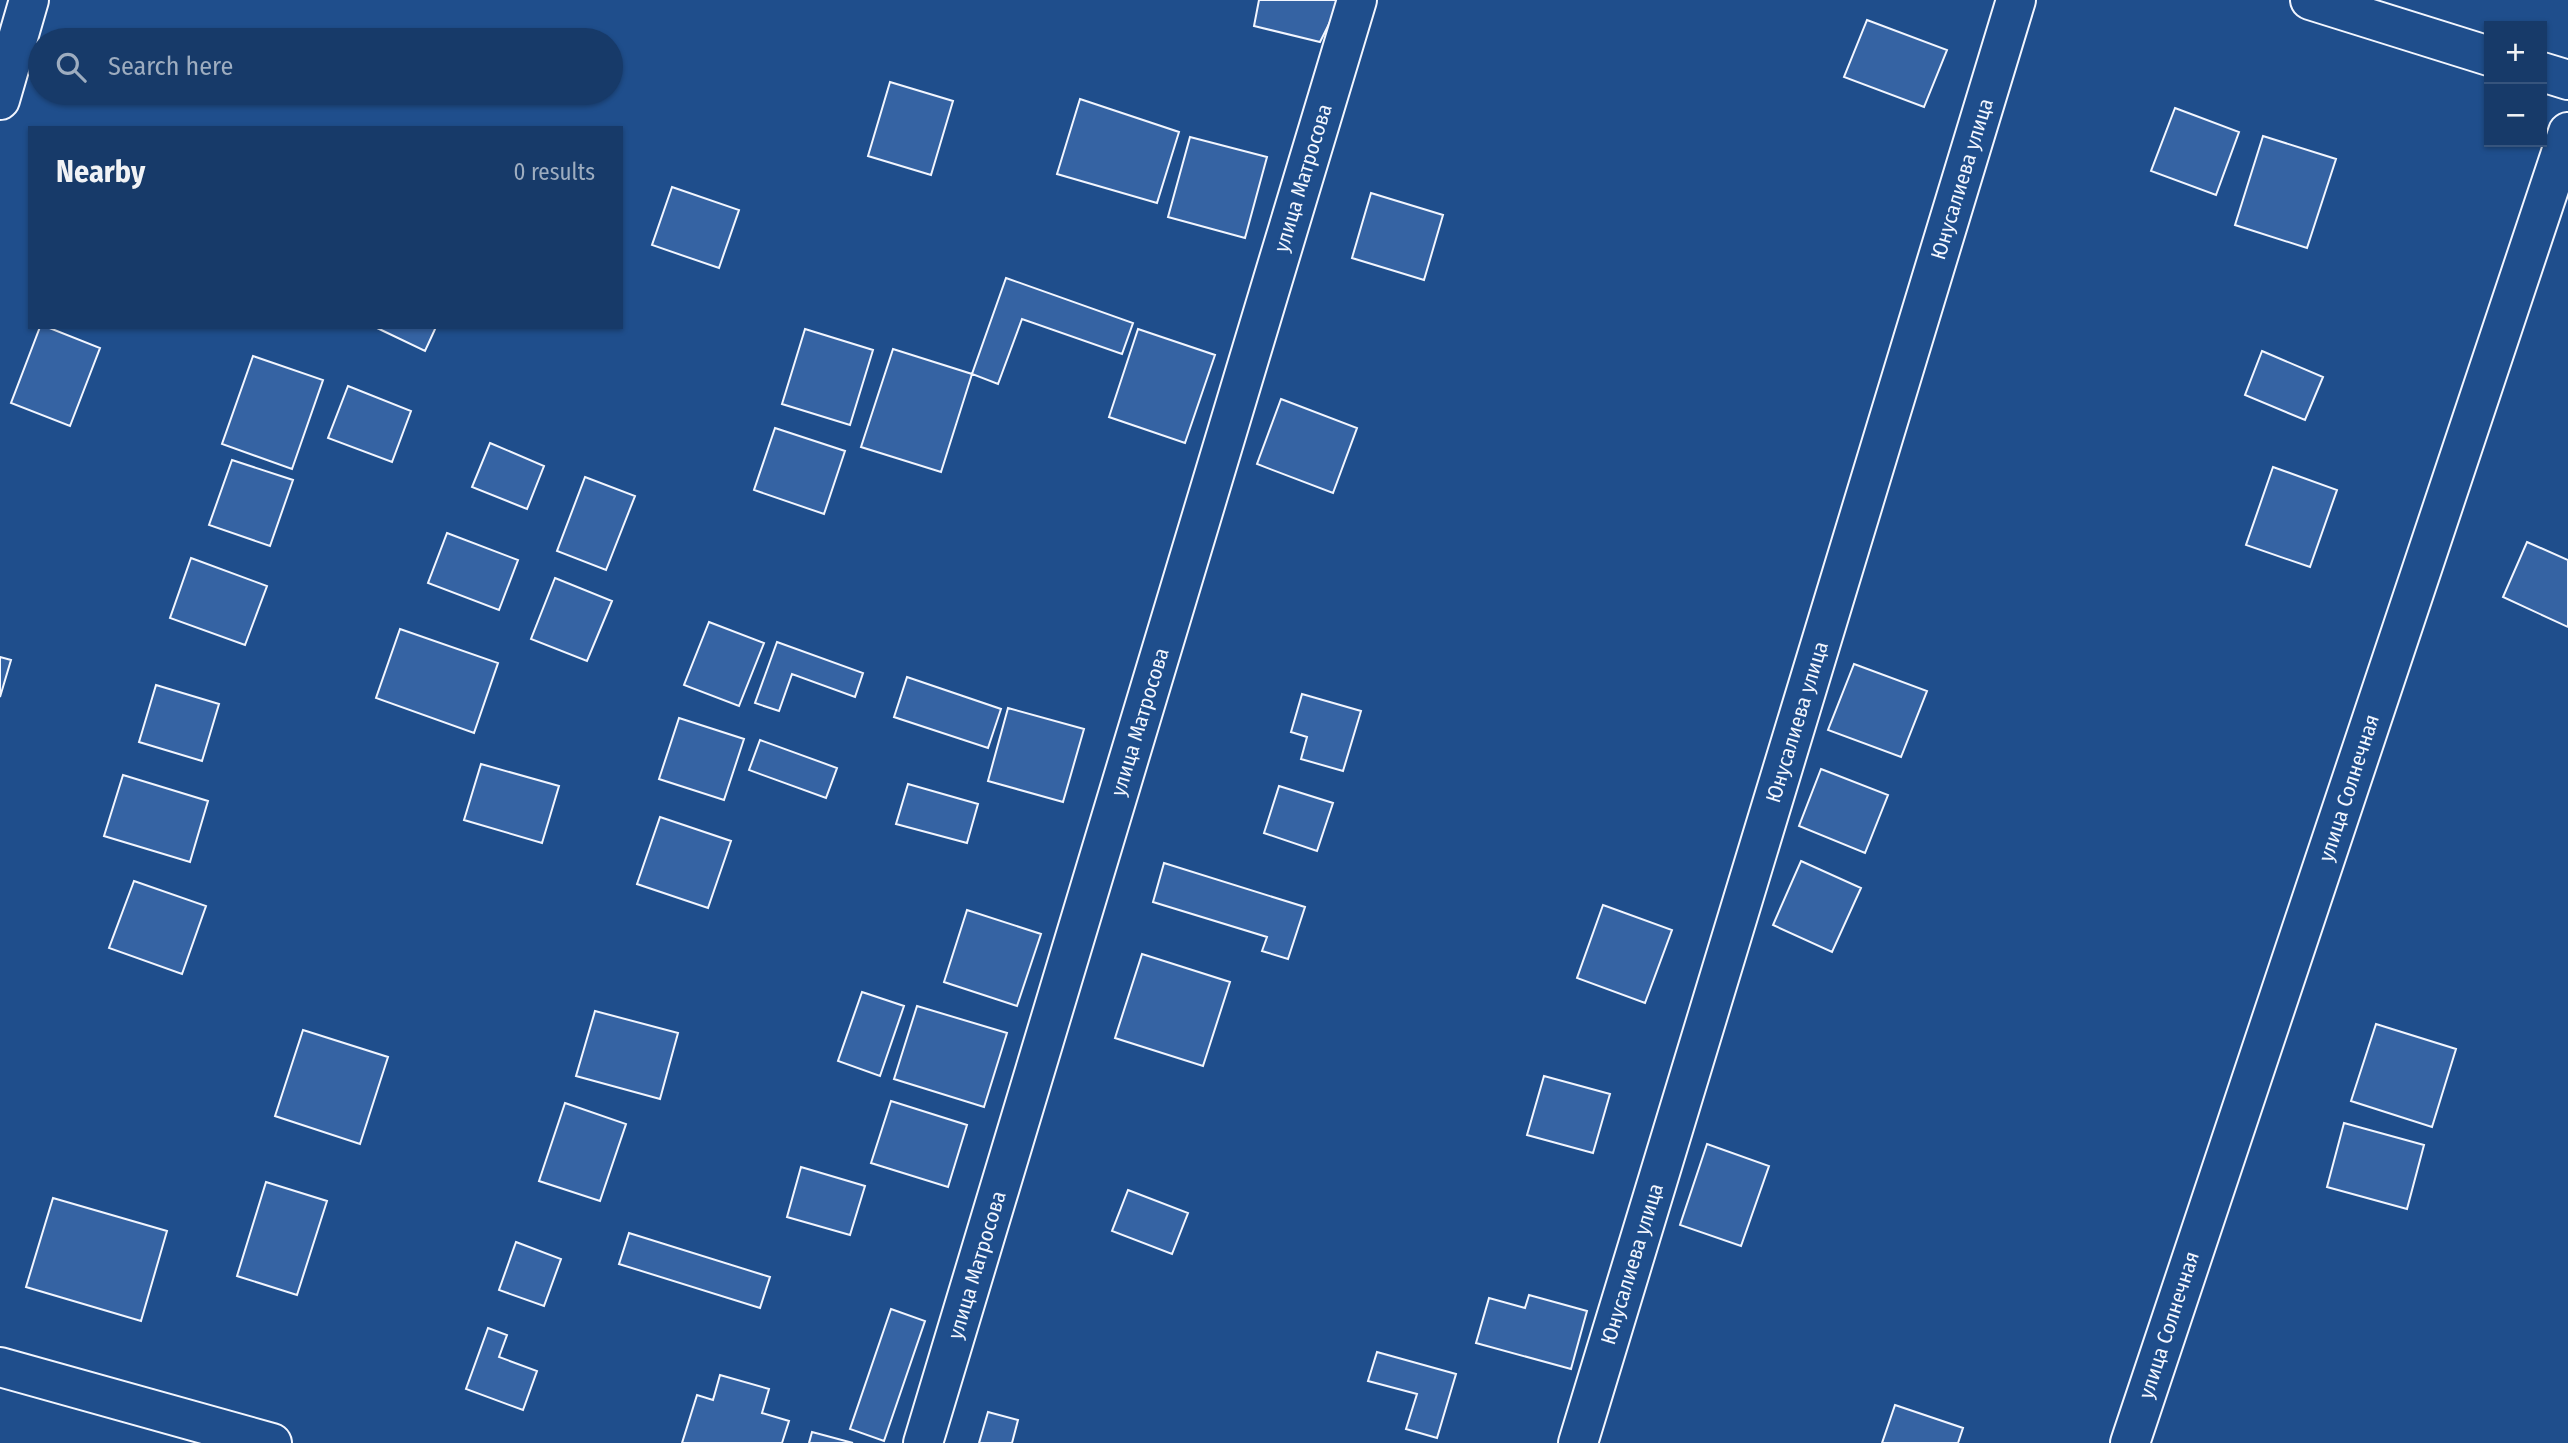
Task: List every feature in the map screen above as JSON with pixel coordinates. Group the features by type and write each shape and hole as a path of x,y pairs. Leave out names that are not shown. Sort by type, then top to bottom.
{"street":[{"path":"0,100 29,0"},
{"name":"улица Матросова","path":"923,1443 1357,0"},
{"name":"Юнусалиева улица","path":"1578,1443 2016,0"},
{"path":"2310,0 2484,54"},
{"path":"2547,74 2568,80"},
{"name":"улица Солнечная","path":"2130,1443 2568,132"},
{"path":"0,1367 272,1443"}],"building":[{"path":"1259,0 1341,0 1320,42 1254,26"},
{"path":"1867,20 1947,50 1924,107 1844,77"},
{"path":"890,82 953,101 931,175 868,156"},
{"path":"1080,99 1179,132 1157,203 1057,174"},
{"path":"2175,108 2239,132 2216,195 2151,171"},
{"path":"2263,136 2336,159 2307,248 2235,225"},
{"path":"1190,137 1267,157 1245,238 1168,217"},
{"path":"672,187 739,210 719,268 652,245"},
{"path":"1371,193 1443,215 1424,280 1352,258"},
{"path":"1006,278 1133,323 1122,354 1022,319 998,384 972,374"},
{"path":"39,329 52,329 100,348 70,426 11,403"},
{"path":"379,329 435,329 425,351"},
{"path":"805,329 873,350 850,425 782,404"},
{"path":"1138,329 1215,355 1185,443 1109,417"},
{"path":"893,349 972,374 941,472 861,447"},
{"path":"2262,351 2323,377 2305,420 2245,395"},
{"path":"253,356 323,380 292,469 222,444"},
{"path":"348,386 411,411 392,462 328,438"},
{"path":"1281,399 1357,428 1333,493 1257,464"},
{"path":"775,428 845,451 824,514 754,490"},
{"path":"490,443 544,466 527,509 472,487"},
{"path":"232,460 293,480 270,546 209,525"},
{"path":"2273,467 2337,490 2310,567 2246,545"},
{"path":"585,477 635,496 606,570 557,551"},
{"path":"447,533 518,560 499,610 428,583"},
{"path":"2527,542 2568,560 2568,627 2503,597"},
{"path":"191,558 267,586 245,645 170,618"},
{"path":"555,578 612,601 587,661 531,639"},
{"path":"709,622 764,643 739,706 684,685"},
{"path":"400,629 498,663 474,733 376,698"},
{"path":"777,642 863,673 855,697 792,674 779,711 755,703"},
{"path":"0,657 11,660 0,697"},
{"path":"1854,664 1927,691 1901,757 1828,730"},
{"path":"907,677 1001,709 988,748 894,717"},
{"path":"156,685 219,704 202,761 139,742"},
{"path":"1302,694 1361,711 1343,771 1301,759 1307,737 1291,732"},
{"path":"1008,708 1084,729 1063,802 988,781"},
{"path":"679,718 744,739 724,800 659,779"},
{"path":"760,740 837,768 826,798 749,770"},
{"path":"481,764 559,786 542,843 464,820"},
{"path":"1821,769 1888,795 1865,853 1799,826"},
{"path":"123,775 208,801 190,862 104,836"},
{"path":"908,784 978,804 967,843 896,824"},
{"path":"1279,786 1333,803 1317,851 1264,833"},
{"path":"660,817 731,841 708,908 637,884"},
{"path":"1801,861 1861,888 1832,952 1773,925"},
{"path":"1164,863 1305,907 1288,959 1262,951 1267,937 1153,902"},
{"path":"134,881 206,906 182,974 109,948"},
{"path":"1603,905 1672,930 1645,1003 1577,978"},
{"path":"967,910 1041,934 1017,1006 944,982"},
{"path":"1142,954 1230,982 1203,1066 1115,1038"},
{"path":"862,992 904,1006 880,1076 838,1061"},
{"path":"917,1006 1007,1033 984,1107 894,1079"},
{"path":"595,1011 678,1033 660,1099 576,1076"},
{"path":"2376,1024 2456,1049 2432,1127 2351,1101"},
{"path":"303,1030 388,1057 360,1144 275,1116"},
{"path":"1544,1076 1610,1094 1593,1153 1527,1135"},
{"path":"891,1101 967,1125 948,1187 871,1163"},
{"path":"565,1103 626,1124 600,1201 539,1181"},
{"path":"2344,1123 2424,1145 2407,1209 2327,1187"},
{"path":"1707,1144 1769,1166 1741,1246 1680,1225"},
{"path":"801,1167 865,1186 850,1235 787,1217"},
{"path":"266,1182 327,1201 297,1295 237,1276"},
{"path":"1128,1190 1188,1213 1172,1254 1112,1231"},
{"path":"53,1198 167,1231 141,1321 26,1287"},
{"path":"629,1233 770,1277 760,1308 619,1264"},
{"path":"516,1242 561,1259 544,1306 499,1290"},
{"path":"1529,1295 1587,1311 1571,1369 1476,1343 1489,1298 1525,1308"},
{"path":"891,1309 925,1321 884,1441 850,1429"},
{"path":"488,1328 507,1335 499,1357 537,1371 523,1410 466,1389"},
{"path":"1377,1352 1456,1374 1437,1438 1406,1429 1417,1394 1368,1381"},
{"path":"720,1375 769,1389 762,1413 789,1421 782,1443 682,1443 697,1395 713,1400"},
{"path":"1895,1405 1963,1428 1958,1443 1882,1443"},
{"path":"988,1412 1018,1420 1012,1443 979,1443"},
{"path":"812,1432 853,1443 809,1443"}]}
